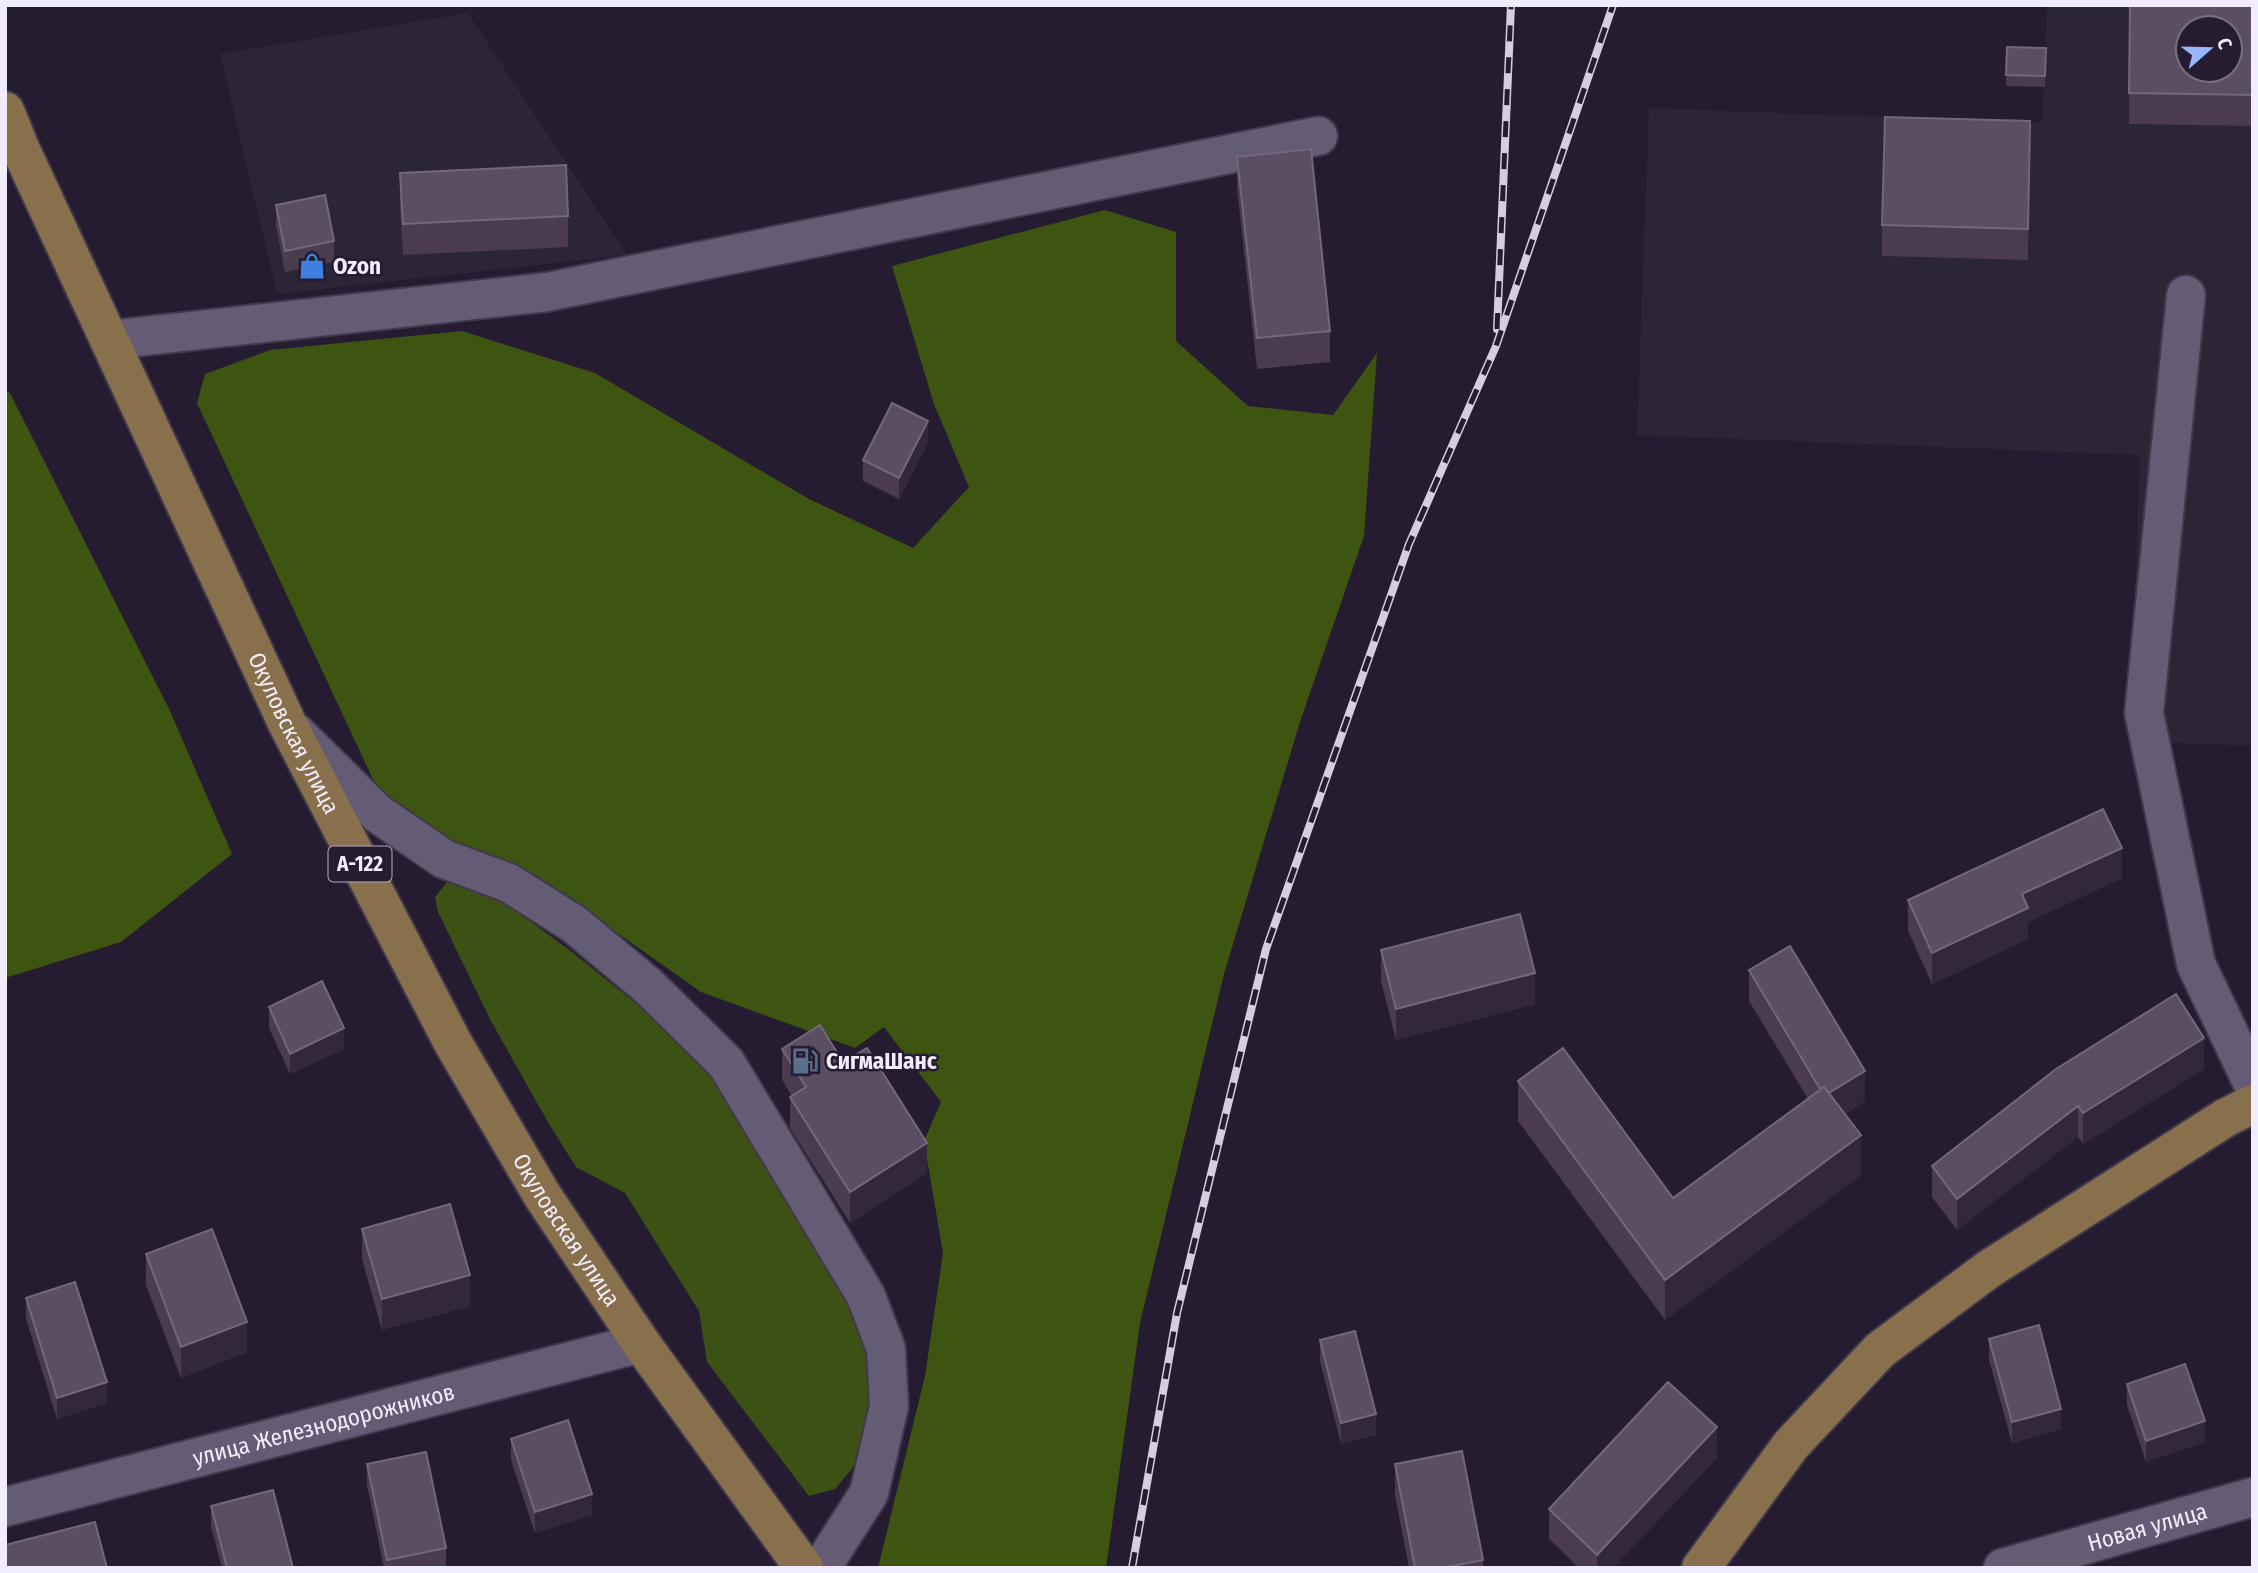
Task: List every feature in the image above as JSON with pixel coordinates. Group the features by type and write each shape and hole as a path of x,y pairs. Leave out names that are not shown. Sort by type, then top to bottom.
{"main road":[{"name":"Окуловская улица","path":"5,111 288,725 453,1044 542,1195 641,1343 804,1568"},
{"path":"1701,1568 1791,1445 1880,1350 1989,1269 2225,1118 2253,1104"}],"street":[{"path":"109,340 547,292 1318,136"},
{"path":"2186,295 2144,713 2196,964 2253,1084"},
{"path":"288,725 377,813 444,859 509,883 574,924 648,986 726,1063 866,1296 886,1349 889,1406 869,1493 821,1568"},
{"name":"улица Железнодорожников","path":"5,1507 641,1343"},
{"name":"Новая улица","path":"2003,1568 2253,1497"}],"shaded area":[{"path":"2047,5 2253,5 2253,746 2130,741 2140,455 1637,435 1649,108 2042,123"},
{"path":"468,13 627,255 277,294 220,54"}],"green space":[{"path":"1105,210 1176,232 1176,341 1248,406 1333,415 1377,353 1364,536 1300,722 1224,974 1140,1323 1106,1568 878,1568 925,1376 943,1253 924,1141 941,1102 884,1027 855,1048 701,992 535,875 448,838 377,788 197,403 205,374 270,350 462,331 595,373 809,499 913,548 969,487 934,404 892,266"},
{"path":"9,391 170,711 232,854 121,942 5,978 5,394"},
{"path":"459,879 485,888 572,952 679,1038 735,1097 868,1330 870,1434 851,1470 835,1489 809,1496 707,1362 699,1311 625,1193 576,1167 549,1124 491,1021 438,912 435,897 447,882"}],"building":[{"path":"2130,5 2253,5 2253,95 2129,93"},
{"path":"2007,47 2046,48 2045,76 2006,75"},
{"path":"1885,117 2030,121 2028,229 1882,225"},
{"path":"1311,149 1330,331 1257,338 1237,157"},
{"path":"566,165 568,216 403,224 400,173"},
{"path":"325,195 334,241 285,251 276,205"},
{"path":"892,403 928,421 899,478 863,460"},
{"path":"2103,809 2122,848 2022,894 2028,908 1932,953 1908,900"},
{"path":"1520,914 1535,973 1396,1009 1381,950"},
{"path":"1790,946 1865,1071 1829,1093 1824,1087 1820,1089 1749,970"},
{"path":"322,981 344,1028 290,1054 269,1007"},
{"path":"2176,994 2204,1038 2083,1113 2078,1106 1957,1199 1932,1166 2056,1069"},
{"path":"820,1025 843,1062 867,1048 927,1143 850,1192 790,1097 806,1087 782,1049"},
{"path":"1563,1048 1673,1198 1824,1087 1861,1135 1665,1280 1518,1081"},
{"path":"450,1204 470,1275 382,1299 362,1229"},
{"path":"212,1229 247,1322 181,1347 146,1254"},
{"path":"75,1282 107,1382 57,1398 26,1298"},
{"path":"2039,1325 2061,1409 2012,1422 1989,1339"},
{"path":"1355,1331 1376,1414 1341,1423 1320,1340"},
{"path":"2185,1364 2205,1421 2146,1441 2127,1384"},
{"path":"1668,1382 1717,1427 1597,1555 1549,1509"},
{"path":"568,1420 592,1494 535,1512 511,1439"},
{"path":"1462,1451 1483,1560 1442,1568 1415,1568 1395,1464"},
{"path":"426,1452 446,1548 387,1560 367,1464"},
{"path":"273,1490 293,1568 227,1568 211,1506"},
{"path":"95,1522 107,1568 5,1568 5,1545"}],"railway":[{"path":"1497,329 1511,5"},
{"path":"1132,1568 1177,1313 1266,949 1409,544 1496,346 1613,5"}],"place":[{"name":"Ozon","path":"312,266"},
{"name":"СигмаШанс","path":"805,1061"}]}
